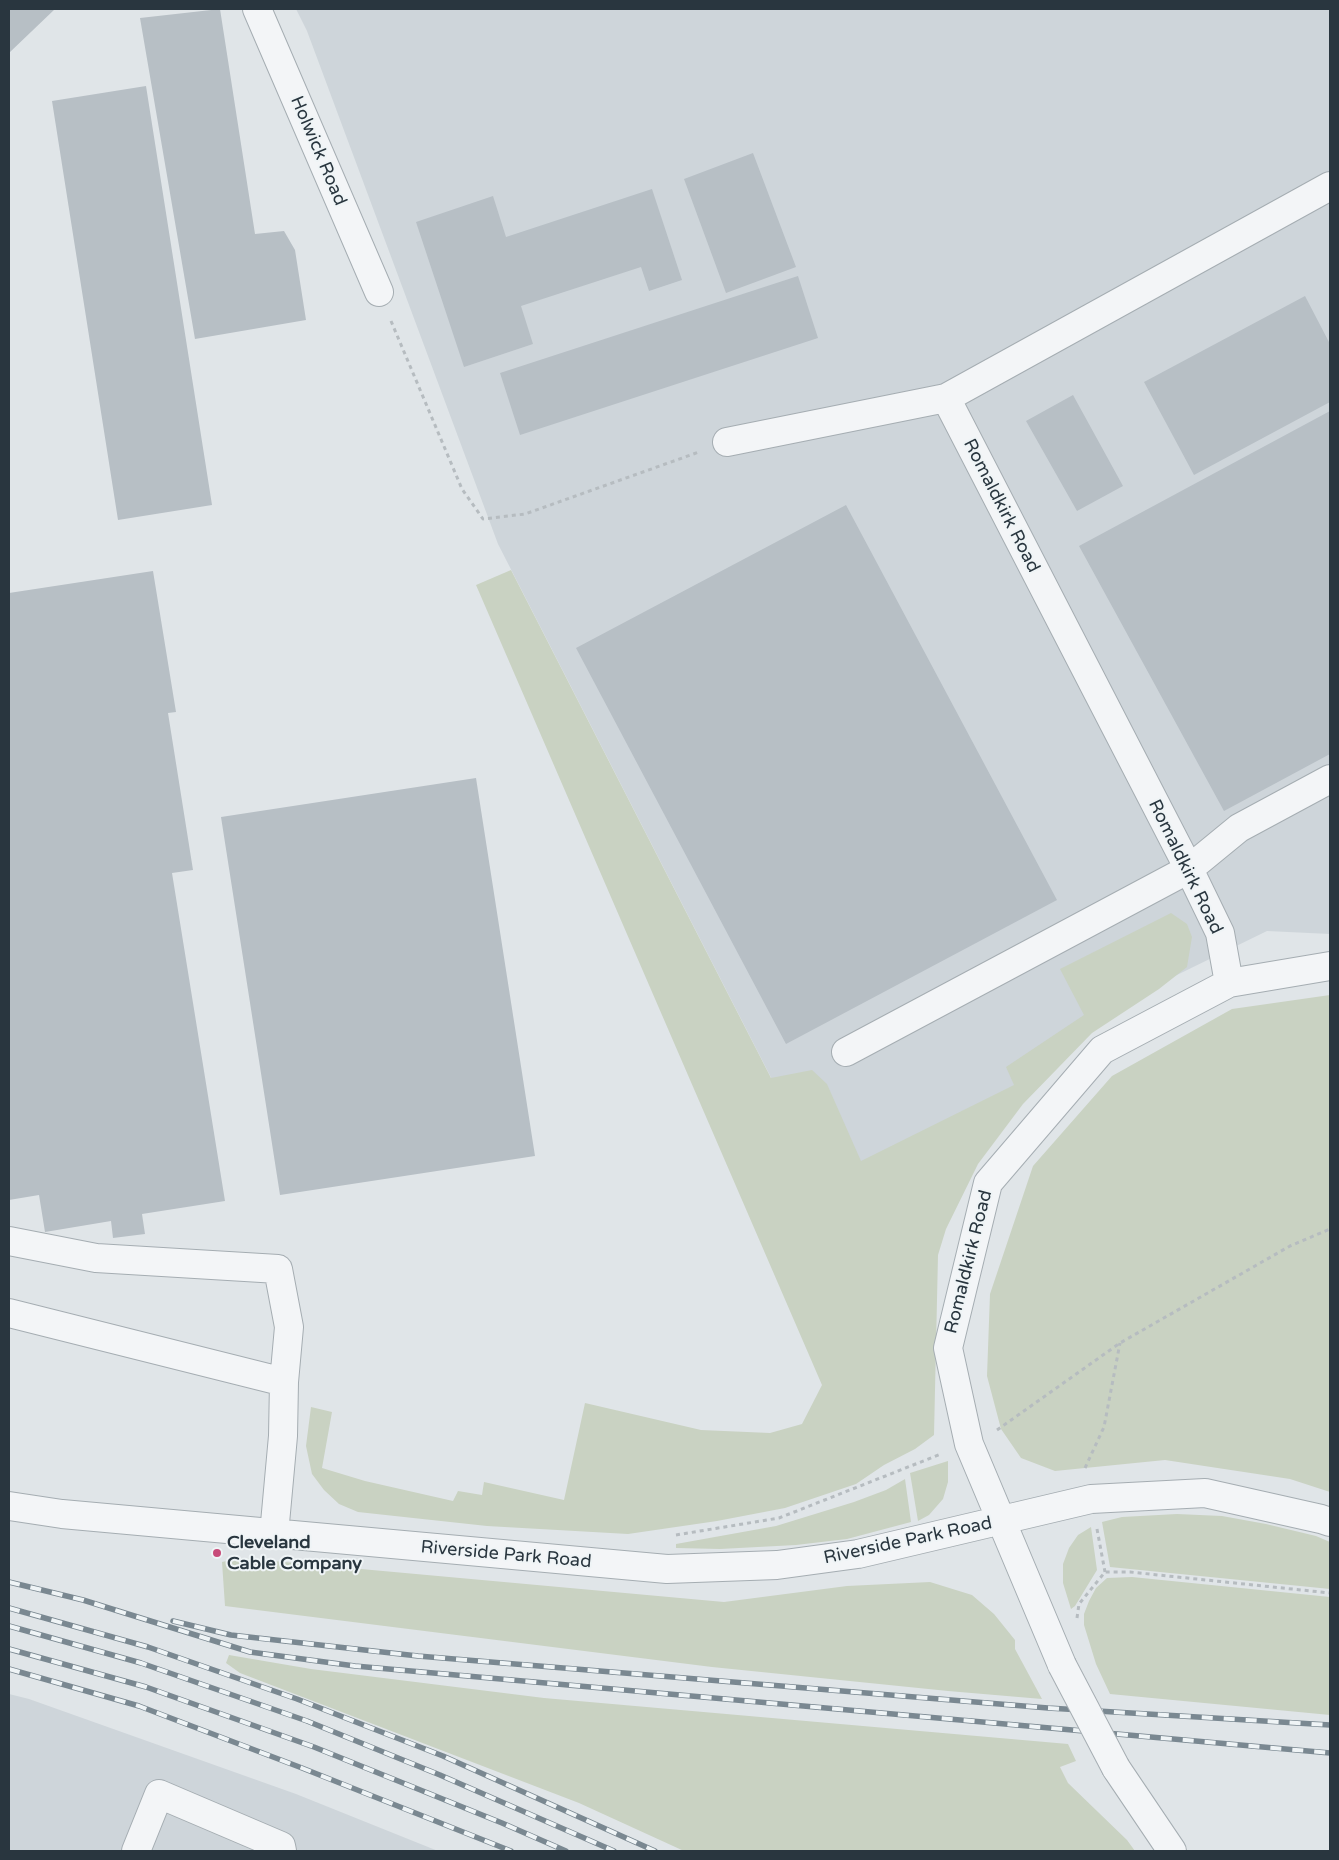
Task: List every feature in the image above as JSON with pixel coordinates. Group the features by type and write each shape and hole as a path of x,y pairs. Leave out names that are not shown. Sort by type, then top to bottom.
{"street":[{"name":"Holwick Road","path":"265,11 379,292"},
{"path":"727,442 946,398 1330,186"},
{"name":"Romaldkirk Road","path":"946,398 1220,933 1229,983 1102,1050 988,1183 948,1348 969,1444 1062,1665 1116,1768 1172,1851"},
{"path":"846,1052 1188,869 1239,828 1330,779"},
{"path":"1229,983 1330,966"},
{"path":"9,1241 96,1258 278,1269 289,1327 284,1382 283,1436 274,1534"},
{"path":"9,1313 284,1382"},
{"name":"Riverside Park Road","path":"9,1506 71,1515 667,1569 786,1564 858,1554 1091,1499 1205,1493 1330,1522"},
{"path":"136,1851 159,1794 281,1846 282,1851"}],"path":[{"path":"379,292 462,489 483,519 525,514 727,442"},
{"path":"1050,1637 1074,1628 1079,1604 1105,1572 1084,1468 1104,1427 1120,1343"},
{"path":"1105,1572 1130,1572 1330,1593"}],"shaded area":[{"path":"296,9 1330,9 1330,934 1267,931 1095,1015 915,1185 848,1228 498,544 307,31"},
{"path":"9,1694 29,1699 296,1794 438,1851 9,1851"}],"green space":[{"path":"511,570 771,1078 812,1070 827,1084 861,1161 1014,1085 1006,1067 1084,1015 1060,969 1171,913 1187,924 1192,937 1187,967 1159,989 1092,1033 1023,1104 978,1164 946,1229 938,1255 934,1435 915,1449 884,1465 856,1484 785,1508 717,1521 628,1534 487,1526 358,1512 339,1504 324,1490 312,1474 306,1446 311,1407 332,1412 322,1468 365,1481 453,1501 458,1491 482,1495 484,1482 564,1500 585,1403 701,1430 770,1433 802,1424 822,1385 476,585"},
{"path":"1330,995 1330,1492 1290,1479 1165,1460 1055,1471 1021,1458 1001,1429 987,1376 990,1294 1033,1166 1112,1076 1232,1009"},
{"path":"948,1461 948,1482 943,1499 929,1515 918,1521 910,1473"},
{"path":"905,1479 911,1522 847,1539 796,1545 720,1549 676,1548 676,1544 776,1526 854,1502 886,1490"},
{"path":"1177,1514 1222,1516 1266,1524 1316,1536 1330,1542 1330,1589 1110,1567 1102,1522 1122,1517"},
{"path":"1091,1527 1097,1570 1075,1606 1071,1609 1063,1583 1063,1564 1069,1548 1078,1535"},
{"path":"240,1558 724,1602 847,1586 930,1582 972,1595 994,1614 1015,1640 1015,1649 1042,1699 712,1667 225,1606 222,1562"},
{"path":"1132,1577 1330,1597 1330,1715 1110,1694 1096,1664 1084,1625 1084,1614 1096,1588 1107,1578"},
{"path":"229,1655 311,1669 544,1698 1068,1744 1076,1761 1060,1767 1068,1783 1127,1840 1135,1851 684,1851 579,1803 240,1673 226,1663"}],"building":[{"path":"9,9 55,9 9,53"},
{"path":"220,9 255,234 284,231 295,250 306,320 195,339 140,18"},
{"path":"146,86 212,505 118,520 52,101"},
{"path":"753,153 796,267 726,293 684,179"},
{"path":"652,189 682,280 649,291 641,267 521,306 533,344 464,367 416,222 493,196 506,237"},
{"path":"798,276 818,338 520,435 500,373"},
{"path":"1305,296 1330,344 1330,402 1194,475 1144,382"},
{"path":"1073,395 1123,486 1077,511 1026,421"},
{"path":"1330,411 1330,754 1224,811 1079,546"},
{"path":"846,505 1057,900 786,1044 576,648"},
{"path":"153,571 176,712 168,713 193,870 172,873 225,1201 142,1214 145,1234 113,1238 111,1221 45,1232 39,1195 9,1200 9,593"},
{"path":"476,778 535,1156 280,1195 221,817"}],"railway":[{"path":"9,1582 83,1600 250,1652 355,1666 1330,1753"},
{"path":"9,1608 148,1647 297,1699 443,1756 655,1851"},
{"path":"173,1621 231,1635 418,1656 1048,1708 1330,1725"},
{"path":"9,1626 141,1663 307,1721 440,1775 614,1851"},
{"path":"9,1649 146,1687 314,1747 566,1851"},
{"path":"9,1669 139,1706 511,1851"}],"place":[{"name":"Cleveland Cable Company","path":"217,1553"}]}
